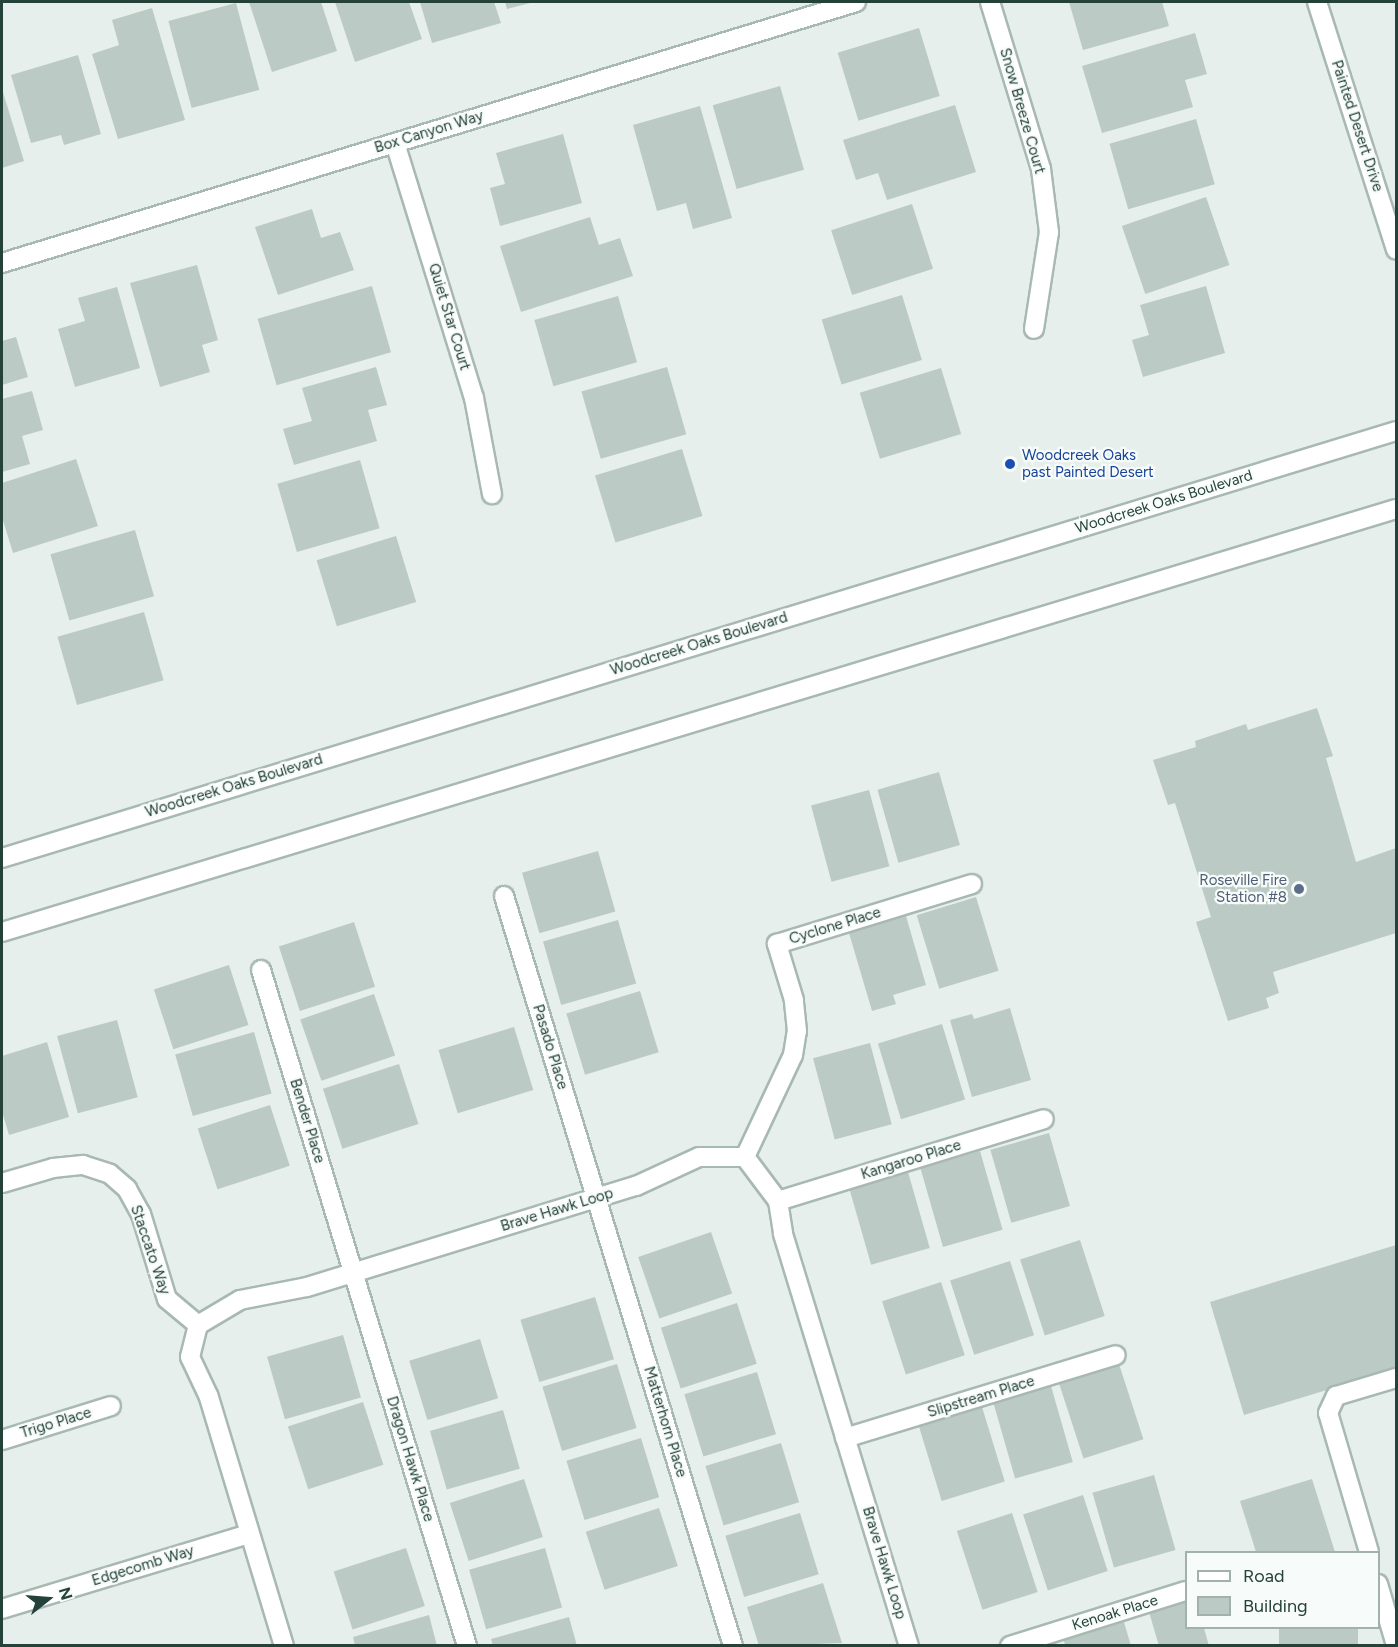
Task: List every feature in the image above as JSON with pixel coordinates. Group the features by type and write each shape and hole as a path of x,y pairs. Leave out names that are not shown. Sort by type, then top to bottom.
{"street":[{"name":"Box Canyon Way","path":"2,263 856,2"},
{"name":"Snow Breeze Court","path":"990,2 1041,169 1049,232 1034,329"},
{"name":"Painted Desert Drive","path":"1317,2 1396,250"},
{"name":"Quiet Star Court","path":"395,142 474,398 492,494"},
{"name":"Woodcreek Oaks Boulevard","path":"2,858 1396,431"},
{"path":"2,932 1396,509"},
{"name":"Cyclone Place","path":"745,1157 793,1055 797,1031 794,999 777,944 972,884"},
{"name":"Pasado Place","path":"504,896 597,1198"},
{"name":"Bender Place","path":"261,970 353,1273"},
{"name":"Kangaroo Place","path":"778,1201 1044,1119"},
{"name":"Brave Hawk Loop","path":"198,1325 240,1300 307,1287 636,1186 699,1157 745,1157 778,1201 783,1234 909,1646"},
{"name":"Staccato Way","path":"2,1183 53,1168 83,1165 110,1174 127,1189 141,1214 166,1299 198,1325"},
{"name":"Matterhorn Place","path":"597,1198 733,1646"},
{"name":"Dragon Hawk Place","path":"353,1273 467,1646"},
{"path":"198,1325 190,1357 208,1395 284,1646"},
{"name":"Slipstream Place","path":"845,1438 1116,1355"},
{"path":"1369,1551 1328,1413 1336,1396 1396,1378"},
{"name":"Trigo Place","path":"2,1440 111,1406"},
{"name":"Edgecomb Way","path":"2,1609 249,1533"},
{"name":"Kenoak Place","path":"1010,1646 1185,1591"},
{"path":"1380,1591 1396,1645"}],"building":[{"path":"249,2 321,2 337,51 272,72"},
{"path":"335,2 409,2 422,39 355,62"},
{"path":"420,2 494,2 501,23 432,43"},
{"path":"505,2 534,2 507,9"},
{"path":"1069,2 1162,2 1169,26 1083,50"},
{"path":"236,3 259,90 192,108 168,21"},
{"path":"152,8 185,120 118,139 92,54 119,45 112,20"},
{"path":"919,28 940,96 858,121 838,53"},
{"path":"1195,33 1207,74 1185,80 1193,107 1102,133 1082,66"},
{"path":"78,55 101,134 64,145 61,135 31,143 11,75"},
{"path":"780,86 804,170 737,189 713,105"},
{"path":"2,89 24,161 2,168"},
{"path":"955,105 976,172 887,200 878,173 856,180 843,140"},
{"path":"700,106 732,218 693,229 686,203 657,211 633,125"},
{"path":"1196,119 1215,184 1128,209 1109,144"},
{"path":"563,134 582,203 500,226 490,188 505,184 496,153"},
{"path":"1206,197 1229,265 1145,294 1122,226"},
{"path":"912,204 933,269 852,295 831,230"},
{"path":"312,209 321,238 340,232 354,270 278,295 255,227"},
{"path":"590,217 599,245 620,238 633,276 521,312 500,246"},
{"path":"197,265 218,340 202,345 210,372 160,387 130,283"},
{"path":"372,286 391,352 277,385 258,319"},
{"path":"1206,286 1225,353 1143,377 1132,340 1149,335 1140,305"},
{"path":"117,287 140,368 75,387 58,329 85,321 78,298"},
{"path":"902,295 922,360 842,385 822,320"},
{"path":"618,296 637,362 553,386 534,320"},
{"path":"16,337 28,377 2,385 2,341"},
{"path":"376,367 387,405 368,410 377,441 294,465 283,429 312,421 302,388"},
{"path":"667,367 686,434 601,459 581,392"},
{"path":"941,368 961,434 880,459 860,393"},
{"path":"32,391 43,430 22,436 30,464 2,472 2,399"},
{"path":"682,449 702,516 615,543 595,476"},
{"path":"76,459 98,526 13,553 2,517 2,483"},
{"path":"360,460 380,528 297,552 277,484"},
{"path":"135,530 154,596 69,621 50,554"},
{"path":"396,536 416,602 337,626 317,560"},
{"path":"144,612 164,680 77,705 57,637"},
{"name":"Roseville Fire Station #8","path":"1317,708 1333,756 1326,758 1356,862 1396,848 1396,933 1273,972 1279,993 1266,998 1269,1008 1228,1021 1196,922 1211,917 1175,803 1168,805 1153,760 1196,747 1195,741 1246,724 1248,730"},
{"path":"939,772 960,845 898,863 877,790"},
{"path":"869,790 889,866 831,882 811,806"},
{"path":"598,851 615,912 539,933 522,873"},
{"path":"976,897 999,971 939,989 917,915"},
{"path":"906,916 926,985 893,995 896,1004 872,1011 849,933"},
{"path":"618,920 636,983 561,1005 543,941"},
{"path":"354,922 375,987 300,1011 279,946"},
{"path":"229,965 248,1025 173,1049 154,989"},
{"path":"640,991 659,1052 585,1075 566,1014"},
{"path":"374,994 395,1055 321,1081 300,1019"},
{"path":"1010,1008 1031,1080 972,1097 950,1020 972,1014 974,1019"},
{"path":"117,1020 138,1097 78,1113 57,1036"},
{"path":"942,1024 965,1100 901,1119 878,1044"},
{"path":"514,1027 533,1090 458,1113 438,1050"},
{"path":"254,1032 272,1094 193,1116 175,1055"},
{"path":"47,1042 69,1117 9,1135 2,1111 2,1056"},
{"path":"870,1043 892,1124 835,1139 813,1058"},
{"path":"399,1064 418,1124 342,1149 323,1089"},
{"path":"270,1105 290,1166 217,1189 198,1128"},
{"path":"1049,1133 1070,1206 1011,1223 990,1150"},
{"path":"980,1151 1003,1230 943,1247 920,1168"},
{"path":"908,1172 930,1248 871,1265 849,1189"},
{"path":"711,1232 732,1293 659,1319 638,1257"},
{"path":"1080,1240 1105,1316 1045,1336 1020,1259"},
{"path":"1396,1245 1396,1369 1244,1415 1210,1302"},
{"path":"1010,1261 1034,1335 974,1355 950,1280"},
{"path":"941,1282 965,1355 906,1374 882,1301"},
{"path":"595,1297 614,1359 539,1382 520,1320"},
{"path":"737,1303 757,1364 681,1389 661,1328"},
{"path":"343,1335 361,1397 285,1419 267,1357"},
{"path":"480,1339 498,1398 427,1420 409,1361"},
{"path":"617,1364 637,1428 562,1451 542,1387"},
{"path":"1119,1364 1143,1439 1083,1459 1059,1383"},
{"path":"757,1372 776,1434 703,1456 684,1394"},
{"path":"1051,1386 1073,1462 1015,1478 993,1403"},
{"path":"363,1402 383,1465 308,1489 288,1426"},
{"path":"982,1407 1005,1482 942,1501 919,1426"},
{"path":"503,1410 520,1469 447,1490 430,1431"},
{"path":"641,1438 659,1497 585,1520 566,1461"},
{"path":"781,1443 799,1502 724,1525 705,1466"},
{"path":"1154,1475 1175,1550 1114,1568 1092,1493"},
{"path":"524,1479 543,1537 469,1561 450,1503"},
{"path":"1312,1479 1335,1551 1256,1551 1240,1501"},
{"path":"1083,1495 1108,1571 1048,1591 1023,1514"},
{"path":"659,1508 678,1566 605,1590 586,1532"},
{"path":"800,1513 819,1574 744,1597 725,1536"},
{"path":"1012,1513 1038,1592 982,1610 957,1531"},
{"path":"406,1548 425,1606 353,1629 334,1571"},
{"path":"545,1548 562,1608 486,1629 469,1570"},
{"path":"823,1583 842,1643 759,1646 747,1607"},
{"path":"1185,1601 1185,1629 1204,1629 1209,1646 1159,1646 1149,1612"},
{"path":"429,1615 437,1646 355,1646 353,1637"},
{"path":"569,1617 577,1646 493,1646 491,1639"},
{"path":"1124,1622 1131,1646 1065,1646 1064,1640"},
{"path":"1279,1629 1358,1629 1358,1646 1279,1646"}],"place":[{"name":"Woodcreek Oaks past Painted Desert","path":"1010,464"},
{"name":"Roseville Fire Station #8","path":"1299,889"}]}
